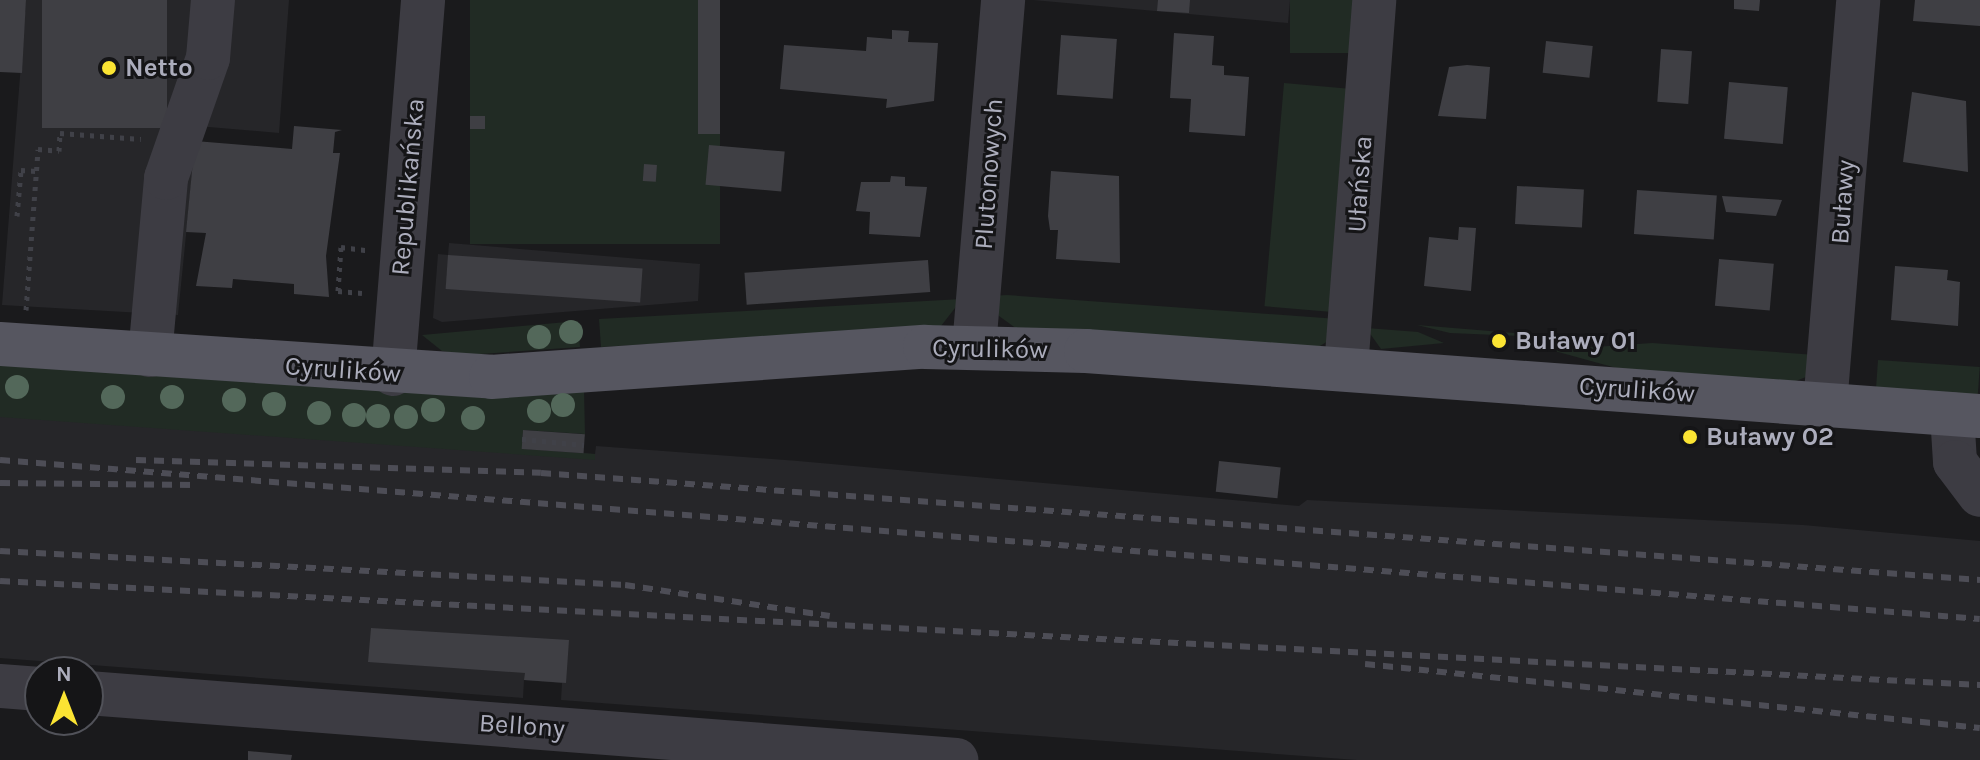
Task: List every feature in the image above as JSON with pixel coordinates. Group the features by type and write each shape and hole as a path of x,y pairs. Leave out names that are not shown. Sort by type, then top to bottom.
{"main road":[{"name":"Cyrulików","path":"13,328 150,355 393,374 491,377 974,347 1346,368 1966,415"}],"street":[{"path":"150,355 174,155 208,58 213,0"},
{"name":"Republikańska","path":"393,374 423,0"},
{"name":"Plutonowych","path":"974,347 1003,0"},
{"name":"Ułańska","path":"1346,368 1374,0"},
{"name":"Buławy","path":"1825,405 1858,0"},
{"path":"1966,415 1955,462 1980,495"},
{"path":"0,686 24,688"},
{"name":"Bellony","path":"104,695 488,742 956,760"}],"path":[{"path":"13,328 38,149 59,151 60,133 151,140 174,155"},
{"path":"17,216 21,170 36,171"},
{"path":"365,293 338,291 341,247 368,250"},
{"path":"522,439 584,445"}],"shaded area":[{"path":"26,0 289,0 279,133 197,126 178,315 2,305"},
{"path":"470,0 720,0 720,244 470,244"},
{"path":"1033,0 1290,0 1288,23"},
{"path":"1290,0 1362,0 1362,53 1290,53"},
{"path":"1284,83 1355,89 1335,312 1264,306"},
{"path":"449,243 700,264 698,301 442,322 433,318 438,254 448,255"},
{"path":"992,296 1338,319 1333,338 1315,349 1017,329 999,316"},
{"path":"962,299 941,326 601,347 599,319"},
{"path":"578,321 580,347 466,355 442,351 422,335"},
{"path":"1417,325 1587,339 1450,333"},
{"path":"1366,328 1418,332 1444,343 1381,349"},
{"path":"1652,343 1816,355 1806,377 1788,384 1620,369 1551,350"},
{"path":"1878,360 1980,367 1978,397 1876,390"},
{"path":"0,362 584,389 585,434 523,430 522,449 595,454 595,460 0,417"},
{"path":"0,397 523,438 522,449 595,454 596,446 1299,506 1307,500 1803,525 1980,541 1980,760 1357,760 561,700 562,683 524,680 523,698 104,666 104,656 0,658"}],"building":[{"path":"0,0 26,0 22,73 0,72"},
{"path":"42,0 167,0 167,128 42,128"},
{"path":"698,0 720,0 720,134 698,134"},
{"path":"1158,0 1190,0 1189,13 1157,11"},
{"path":"1734,0 1760,0 1759,11 1734,9"},
{"path":"1915,0 1980,0 1980,26 1913,21"},
{"path":"892,30 909,31 908,42 938,43 934,101 886,108 887,99 780,89 784,45 866,51 867,37 892,39"},
{"path":"1174,33 1214,36 1212,65 1224,66 1224,75 1249,77 1245,136 1189,132 1191,99 1170,98"},
{"path":"1061,35 1117,39 1113,99 1057,95"},
{"path":"1546,41 1593,46 1589,78 1543,73"},
{"path":"1661,49 1692,51 1688,104 1657,102"},
{"path":"1449,67 1490,67 1486,119 1438,116"},
{"path":"1729,82 1788,87 1783,144 1724,139"},
{"path":"1912,92 1966,101 1968,172 1903,162"},
{"path":"470,116 485,116 485,129 470,129"},
{"path":"294,126 342,130 335,132 333,153 340,153 326,256 329,297 294,294 294,284 233,279 232,288 196,286 206,233 186,232 195,141 292,149"},
{"path":"709,145 785,152 781,191 706,185"},
{"path":"644,164 657,165 656,182 643,181"},
{"path":"1051,171 1119,176 1120,263 1056,259 1058,230 1050,230 1048,216"},
{"path":"891,176 905,177 905,186 927,187 920,237 869,234 870,212 856,211 861,182 890,182"},
{"path":"1517,186 1584,190 1582,227 1515,224"},
{"path":"1637,190 1717,196 1714,239 1634,234"},
{"path":"1722,196 1782,200 1776,216 1726,212"},
{"path":"1459,227 1476,228 1471,291 1424,286 1429,237 1458,240"},
{"path":"448,255 643,269 640,303 446,289"},
{"path":"1719,259 1774,264 1770,311 1715,306"},
{"path":"928,260 930,292 747,305 744,273"},
{"path":"1895,266 1948,270 1947,280 1960,282 1958,326 1891,320"},
{"path":"523,430 585,434 584,453 522,449"},
{"path":"1219,461 1281,467 1277,498 1216,492"},
{"path":"371,628 569,640 566,683 524,680 525,673 368,662"},
{"path":"248,751 292,755 291,760 248,760"}],"railway":[{"path":"0,460 1980,619"},
{"path":"136,460 541,473 1980,580"},
{"path":"0,483 196,485"},
{"path":"0,551 625,585 830,616"},
{"path":"0,581 1980,685"},
{"path":"1365,664 1980,728"}],"place":[{"name":"Netto","path":"109,68"},
{"name":"Buławy 01","path":"1499,341"},
{"name":"Buławy 02","path":"1690,437"}]}
